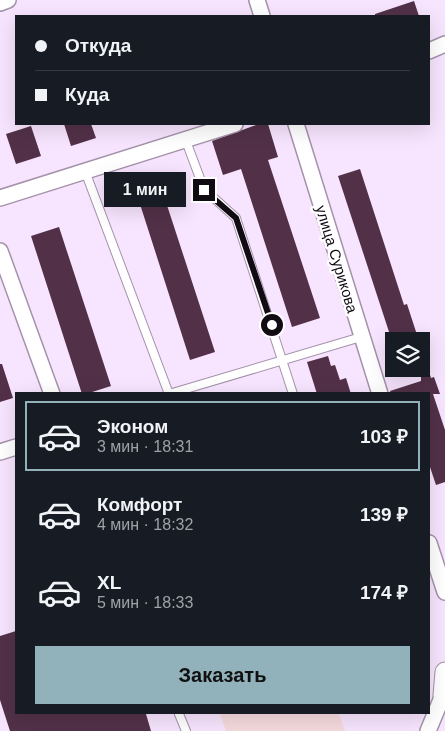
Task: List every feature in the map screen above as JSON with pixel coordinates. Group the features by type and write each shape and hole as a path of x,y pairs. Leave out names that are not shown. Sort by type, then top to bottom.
{"street":[{"path":"0,3 8,0"},
{"path":"257,0 262,15"},
{"path":"430,51 445,44"},
{"path":"0,198 232,125"},
{"name":"улица Сурикова","path":"296,125 379,392"},
{"path":"0,251 51,392"},
{"path":"0,452 15,447"},
{"path":"430,546 445,592"},
{"path":"428,731 444,698 445,672"}],"lane":[{"path":"186,141 204,190 236,218 284,360 292,392"},
{"path":"85,170 168,392"},
{"path":"176,392 361,337"},
{"path":"179,714 186,731"}],"shaded area":[{"path":"220,714 339,714 345,731 226,731"}],"building":[{"path":"414,1 419,15 375,15"},
{"path":"64,125 91,125 96,138 71,146"},
{"path":"256,125 268,125 278,157 268,160 320,318 292,327 241,169 223,175 212,141"},
{"path":"31,126 41,156 16,164 6,134"},
{"path":"360,169 404,305 407,304 416,332 389,332 338,176"},
{"path":"163,193 215,352 190,360 139,201"},
{"path":"59,227 111,386 92,392 81,392 31,236"},
{"path":"328,356 331,366 335,365 340,380 346,378 350,392 316,392 307,362"},
{"path":"0,364 2,364 13,398 0,402"},
{"path":"430,375 431,378 434,377 440,394 433,394 445,430 445,482 436,485 430,467 430,392 390,391 421,381 421,377 430,377"},
{"path":"15,631 15,714 146,714 151,731 10,731 0,700 0,636"}],"route":[{"path":"204,190 236,218 272,325"}]}
